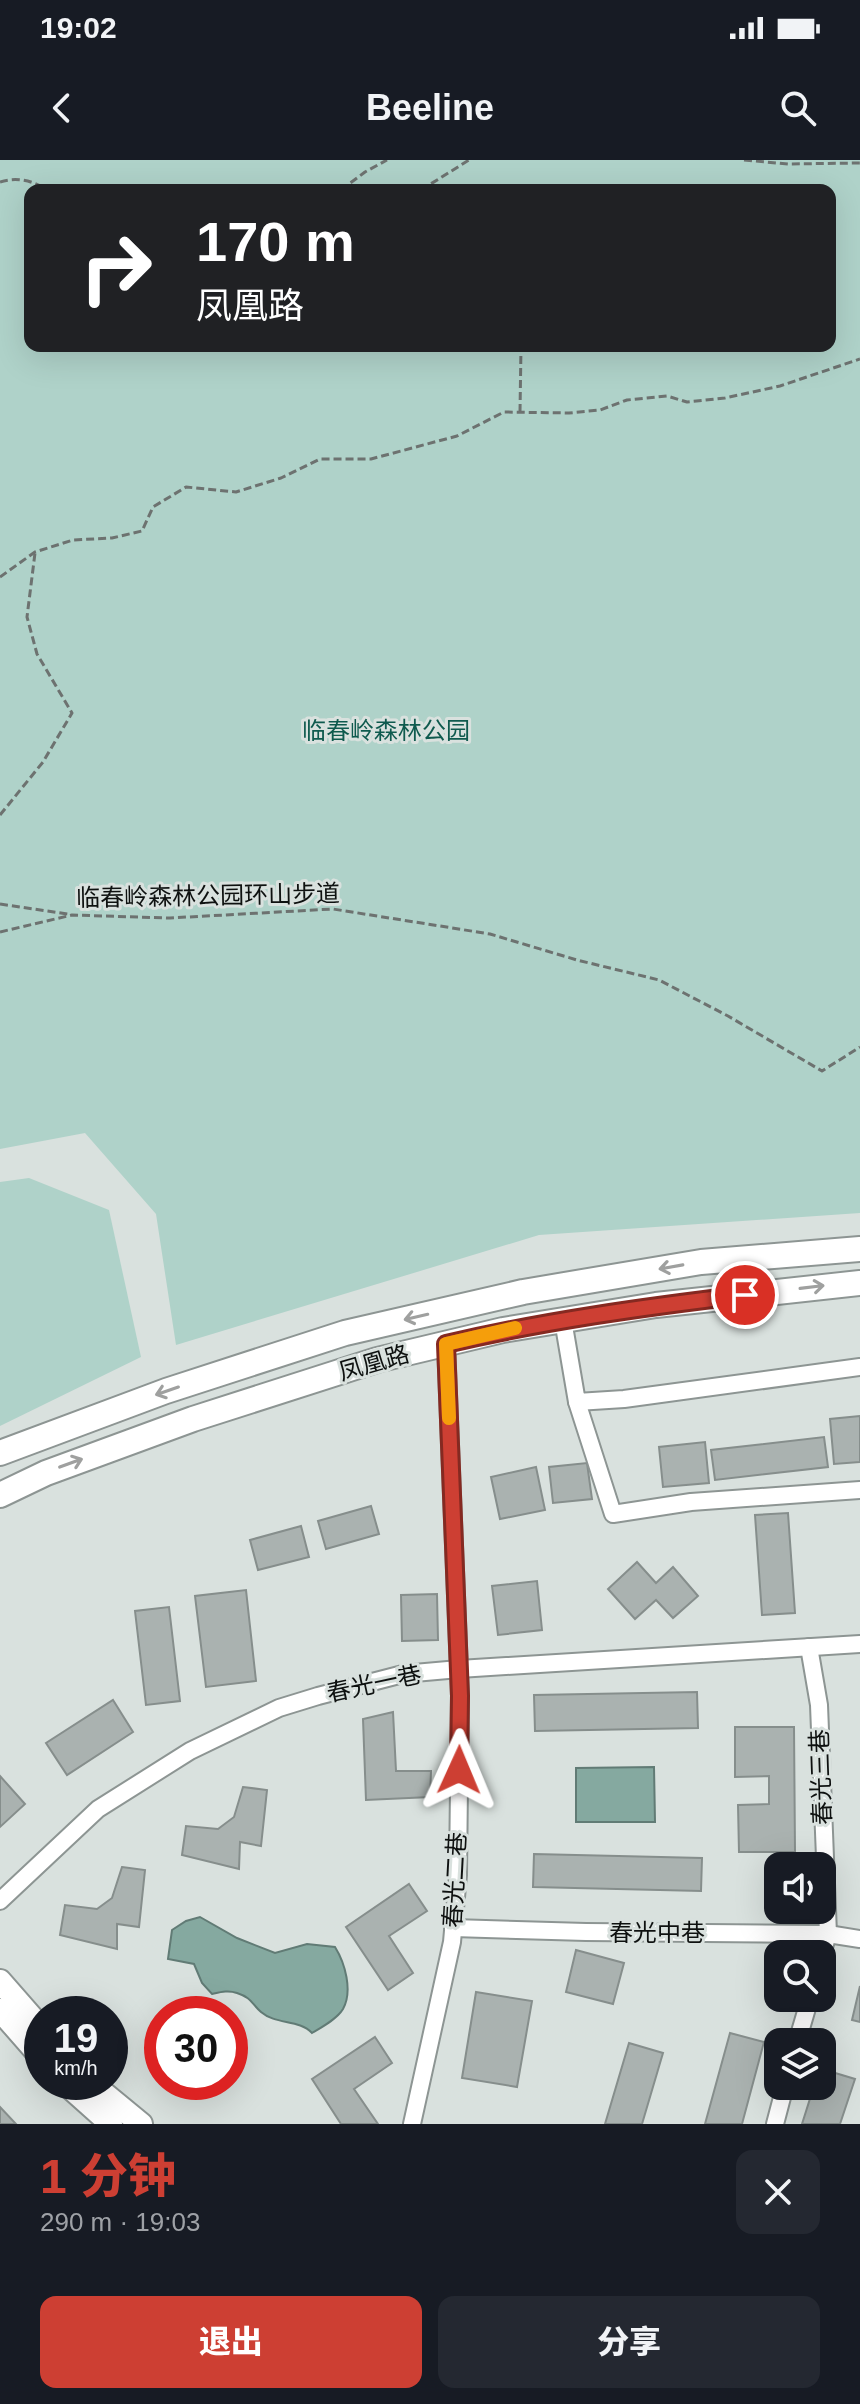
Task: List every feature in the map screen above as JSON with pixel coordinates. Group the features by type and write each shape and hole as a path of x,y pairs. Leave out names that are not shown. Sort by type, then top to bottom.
{"highway":[{"name":"凤凰路","path":"0,1453 166,1391 345,1333 523,1292 686,1265 860,1249"},
{"name":"凤凰路","path":"0,1495 46,1473 193,1419 377,1360 503,1330 656,1305 860,1283"}],"main road":[{"path":"0,1981 24,2008"},
{"path":"0,2010 24,2037"},
{"path":"84,2100 111,2124"},
{"path":"112,2100 141,2124"}],"street":[{"path":"563,1320 577,1402 613,1514 691,1502 860,1490"},
{"name":"春光二巷","path":"412,2124 437,2019 453,1928 458,1875 459,1669 446,1344"},
{"path":"577,1402 624,1399 860,1367"},
{"name":"春光一巷","path":"0,1901 98,1809 190,1751 292,1704 368,1681 459,1669 860,1644"},
{"name":"春光三巷","path":"809,1647 819,1705 826,1940"},
{"name":"春光中巷","path":"453,1928 828,1934 860,1939"},
{"path":"775,2124 781,2100"}],"path":[{"path":"349,184 387,160"},
{"path":"431,184 469,160"},
{"path":"744,160 788,164 860,163"},
{"path":"0,182 10,179 34,184"},
{"path":"520,412 521,352"},
{"path":"0,577 35,552 73,540 112,538 142,531 153,507 186,487 236,492 281,478 320,459 371,459 457,436 504,412 600,410 627,400 667,396 687,402 725,398 780,386 860,359"},
{"path":"0,815 43,762 72,713 37,654 27,617 35,552"},
{"path":"0,904 72,915"},
{"name":"临春岭森林公园环山步道","path":"0,932 72,915 170,918 333,909 490,934 659,980 822,1071 860,1047"}],"green space":[{"name":"临春岭森林公园","path":"0,160 860,160 860,1213 539,1235 176,1345 156,1214 85,1133 0,1149"},
{"path":"29,1178 109,1210 141,1357 0,1426 0,1182"}],"shaded area":[{"path":"654,1767 655,1822 576,1822 576,1768"},
{"path":"200,1917 237,1938 275,1953 307,1944 335,1947 346,1977 347,1994 343,2009 312,2033 301,2026 267,2016 248,1996 228,1991 212,1994 202,1983 194,1964 168,1959 172,1930"}],"building":[{"path":"860,1416 860,1462 834,1464 830,1419"},
{"path":"824,1437 828,1467 715,1480 711,1450"},
{"path":"705,1442 709,1483 663,1487 659,1447"},
{"path":"587,1463 592,1499 553,1503 549,1467"},
{"path":"536,1467 545,1510 500,1519 491,1477"},
{"path":"371,1506 379,1534 326,1549 318,1521"},
{"path":"788,1513 795,1613 762,1615 755,1515"},
{"path":"301,1526 309,1557 258,1570 250,1540"},
{"path":"637,1562 656,1583 673,1567 698,1596 673,1618 656,1600 635,1619 608,1589"},
{"path":"537,1581 542,1630 498,1635 492,1586"},
{"path":"246,1590 256,1681 206,1687 195,1596"},
{"path":"437,1594 438,1640 402,1641 401,1595"},
{"path":"169,1607 180,1701 146,1705 135,1611"},
{"path":"697,1692 698,1728 535,1731 534,1695"},
{"path":"113,1700 133,1732 67,1775 46,1743"},
{"path":"393,1712 396,1771 431,1771 430,1797 366,1800 363,1719"},
{"path":"735,1727 794,1727 795,1852 739,1852 738,1805 769,1804 769,1776 735,1777"},
{"path":"0,1776 25,1804 0,1827"},
{"path":"243,1787 267,1790 261,1846 240,1842 239,1869 182,1855 186,1826 218,1829 234,1817"},
{"path":"534,1854 702,1858 701,1891 533,1887"},
{"path":"122,1867 145,1870 139,1927 117,1924 117,1949 60,1935 65,1905 97,1909 112,1898"},
{"path":"409,1884 427,1911 389,1936 413,1973 388,1990 346,1927"},
{"path":"576,1950 624,1963 613,2004 566,1992"},
{"path":"860,1986 860,2022 852,2020"},
{"path":"476,1992 532,2001 517,2087 462,2078"},
{"path":"730,2033 764,2042 742,2124 705,2124"},
{"path":"375,2037 392,2063 354,2089 378,2124 341,2124 312,2079"},
{"path":"629,2043 663,2053 642,2124 605,2124"},
{"path":"836,2073 855,2079 840,2124 802,2124 810,2100 836,2100"},
{"path":"0,2107 16,2124 0,2124"}],"slow traffic":[{"path":"449,1418 446,1344 515,1328"}],"route":[{"path":"459,1770 460,1696 446,1344 563,1320 745,1295"}]}
